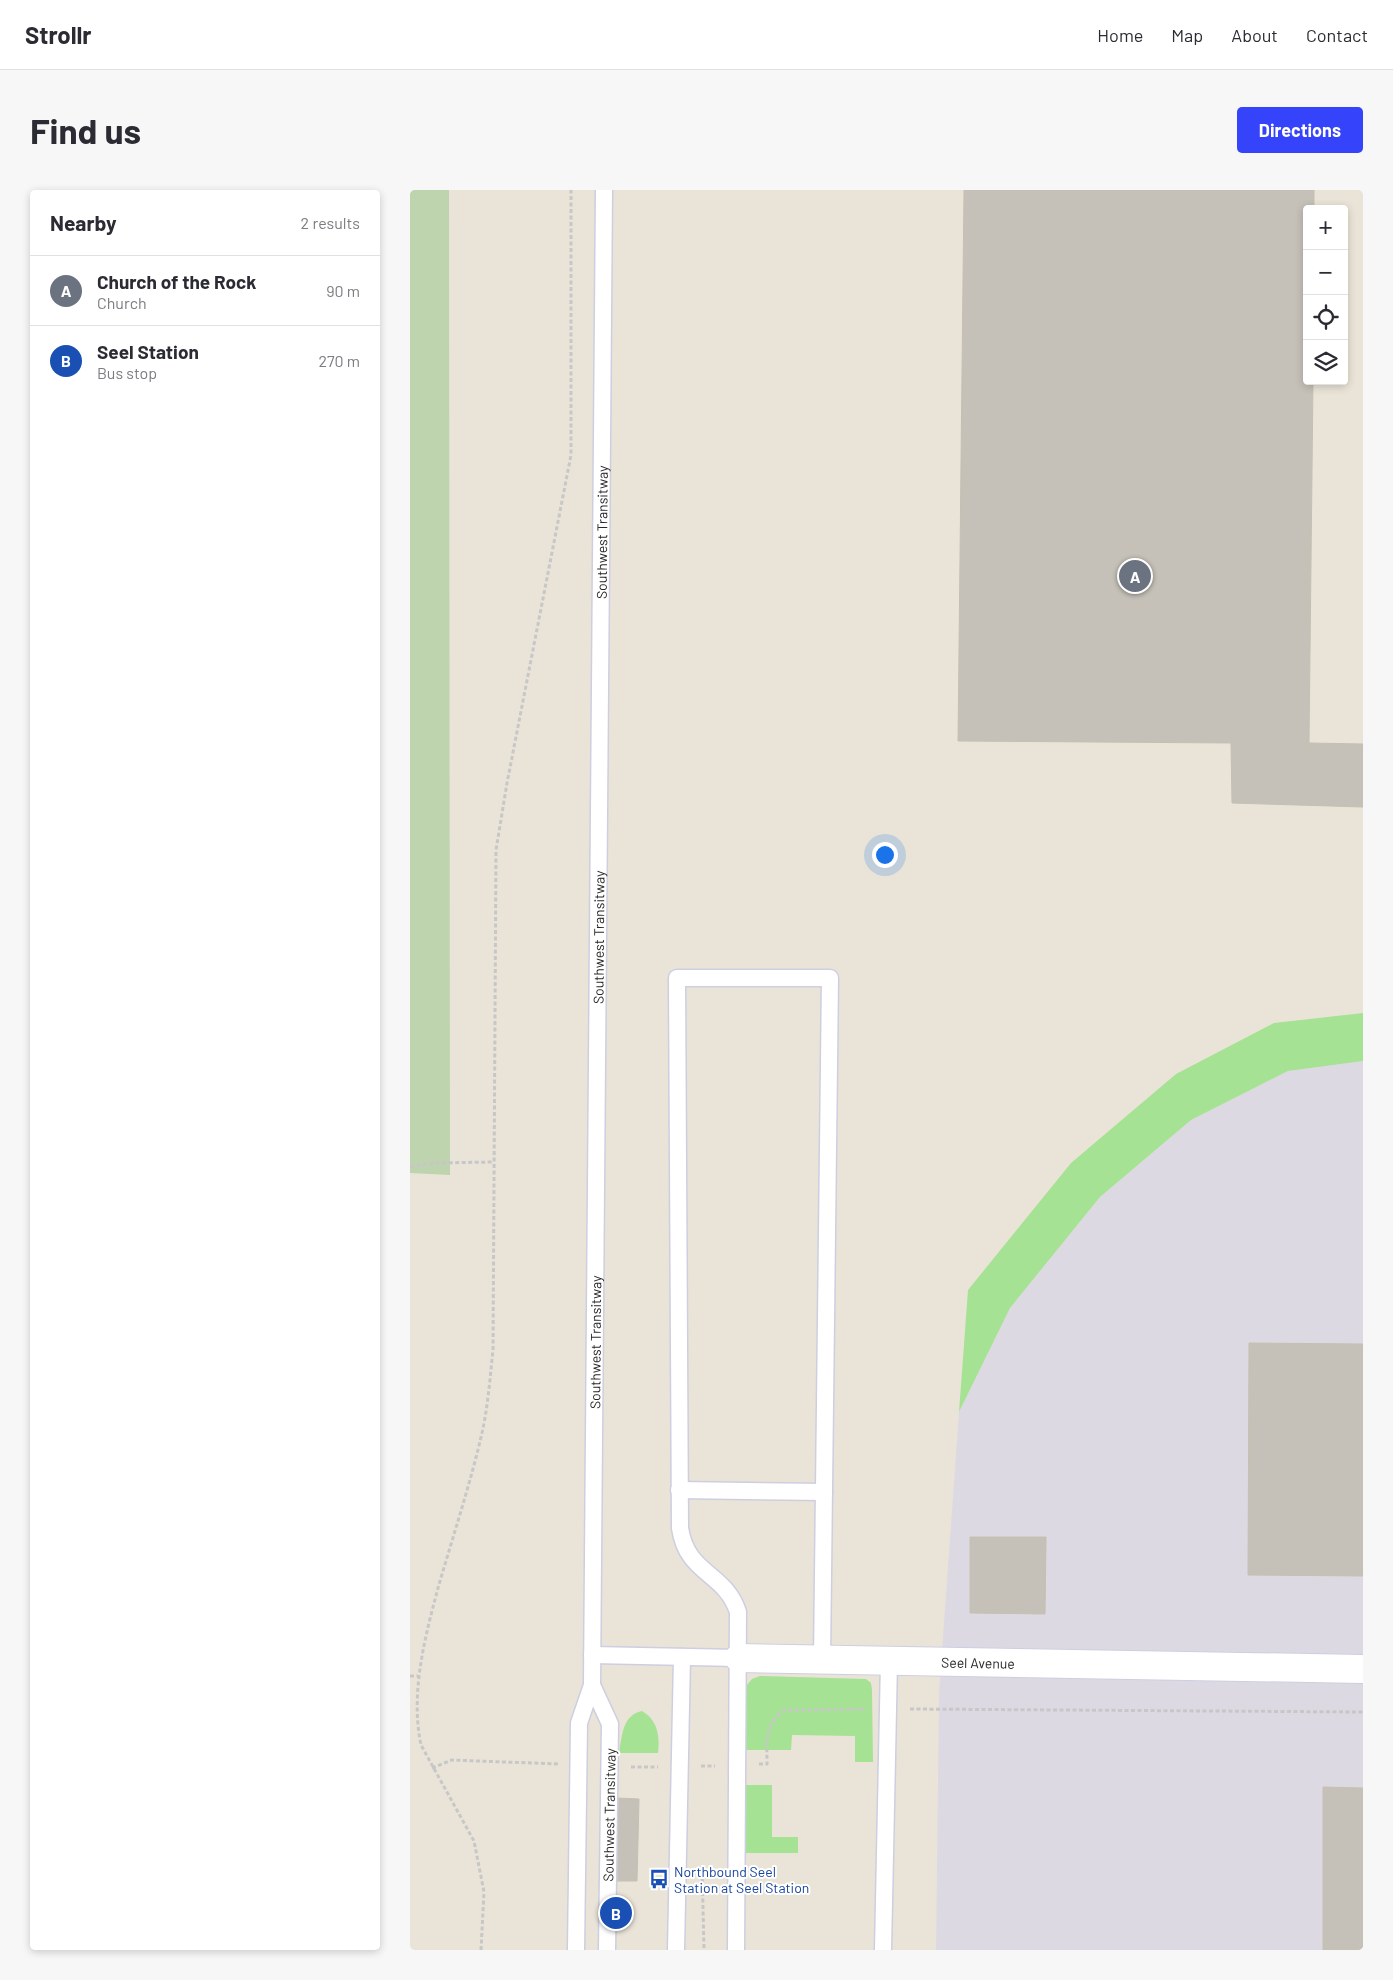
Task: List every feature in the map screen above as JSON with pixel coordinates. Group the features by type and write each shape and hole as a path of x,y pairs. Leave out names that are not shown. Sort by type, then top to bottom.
{"street":[{"name":"Seel Avenue","path":"740,1658 1363,1669"}],"lane":[{"name":"Southwest Transitway","path":"576,1950 579,1723 592,1685 604,190"},
{"path":"736,1950 739,1622 736,1605 727,1589 699,1568 684,1548 680,1528 677,978 830,978 822,1660"},
{"path":"680,1490 824,1492"},
{"name":"Seel Avenue","path":"592,1655 740,1658"},
{"path":"676,1950 682,1657"},
{"path":"883,1950 889,1661"},
{"name":"Southwest Transitway","path":"592,1685 610,1724 607,1950"}],"path":[{"path":"481,1950 484,1892 474,1841 421,1745 418,1733 418,1676 424,1640 482,1434 493,1350 496,850 506,783 571,456 571,190"},
{"path":"410,1167 435,1163 493,1162"},
{"path":"410,1676 418,1676"}],"shaded area":[{"path":"1363,1061 1363,1950 936,1950 939,1693 959,1412 1010,1308 1100,1197 1191,1120 1288,1071"}],"green space":[{"path":"410,190 449,190 450,1175 410,1173"},
{"path":"1363,1013 1363,1061 1288,1071 1191,1120 1100,1197 1010,1308 959,1412 968,1290 1071,1163 1176,1074 1274,1023"},
{"path":"760,1676 866,1679 871,1683 872,1690 873,1762 855,1762 855,1736 792,1735 791,1750 745,1750 746,1686 752,1679"},
{"path":"642,1711 652,1719 657,1729 658,1753 619,1753 622,1734 627,1722 635,1713"},
{"path":"745,1785 772,1785 772,1837 798,1837 798,1853 745,1853"}],"building":[{"path":"964,190 1314,190 1314,205 1303,205 1303,385 1313,385 1309,743 1363,744 1363,807 1232,803 1231,743 958,741"},
{"path":"1249,1343 1363,1344 1363,1576 1248,1575"},
{"path":"970,1537 1046,1537 1045,1614 970,1613"},
{"path":"1323,1787 1363,1788 1363,1950 1323,1950"},
{"path":"617,1798 639,1799 637,1881 615,1881"}],"place":[{"name":"Church of the Rock","path":"1135,576"},
{"name":"Northbound Seel Station at Seel Station","path":"659,1879"},
{"name":"Seel Station","path":"616,1913"}]}
